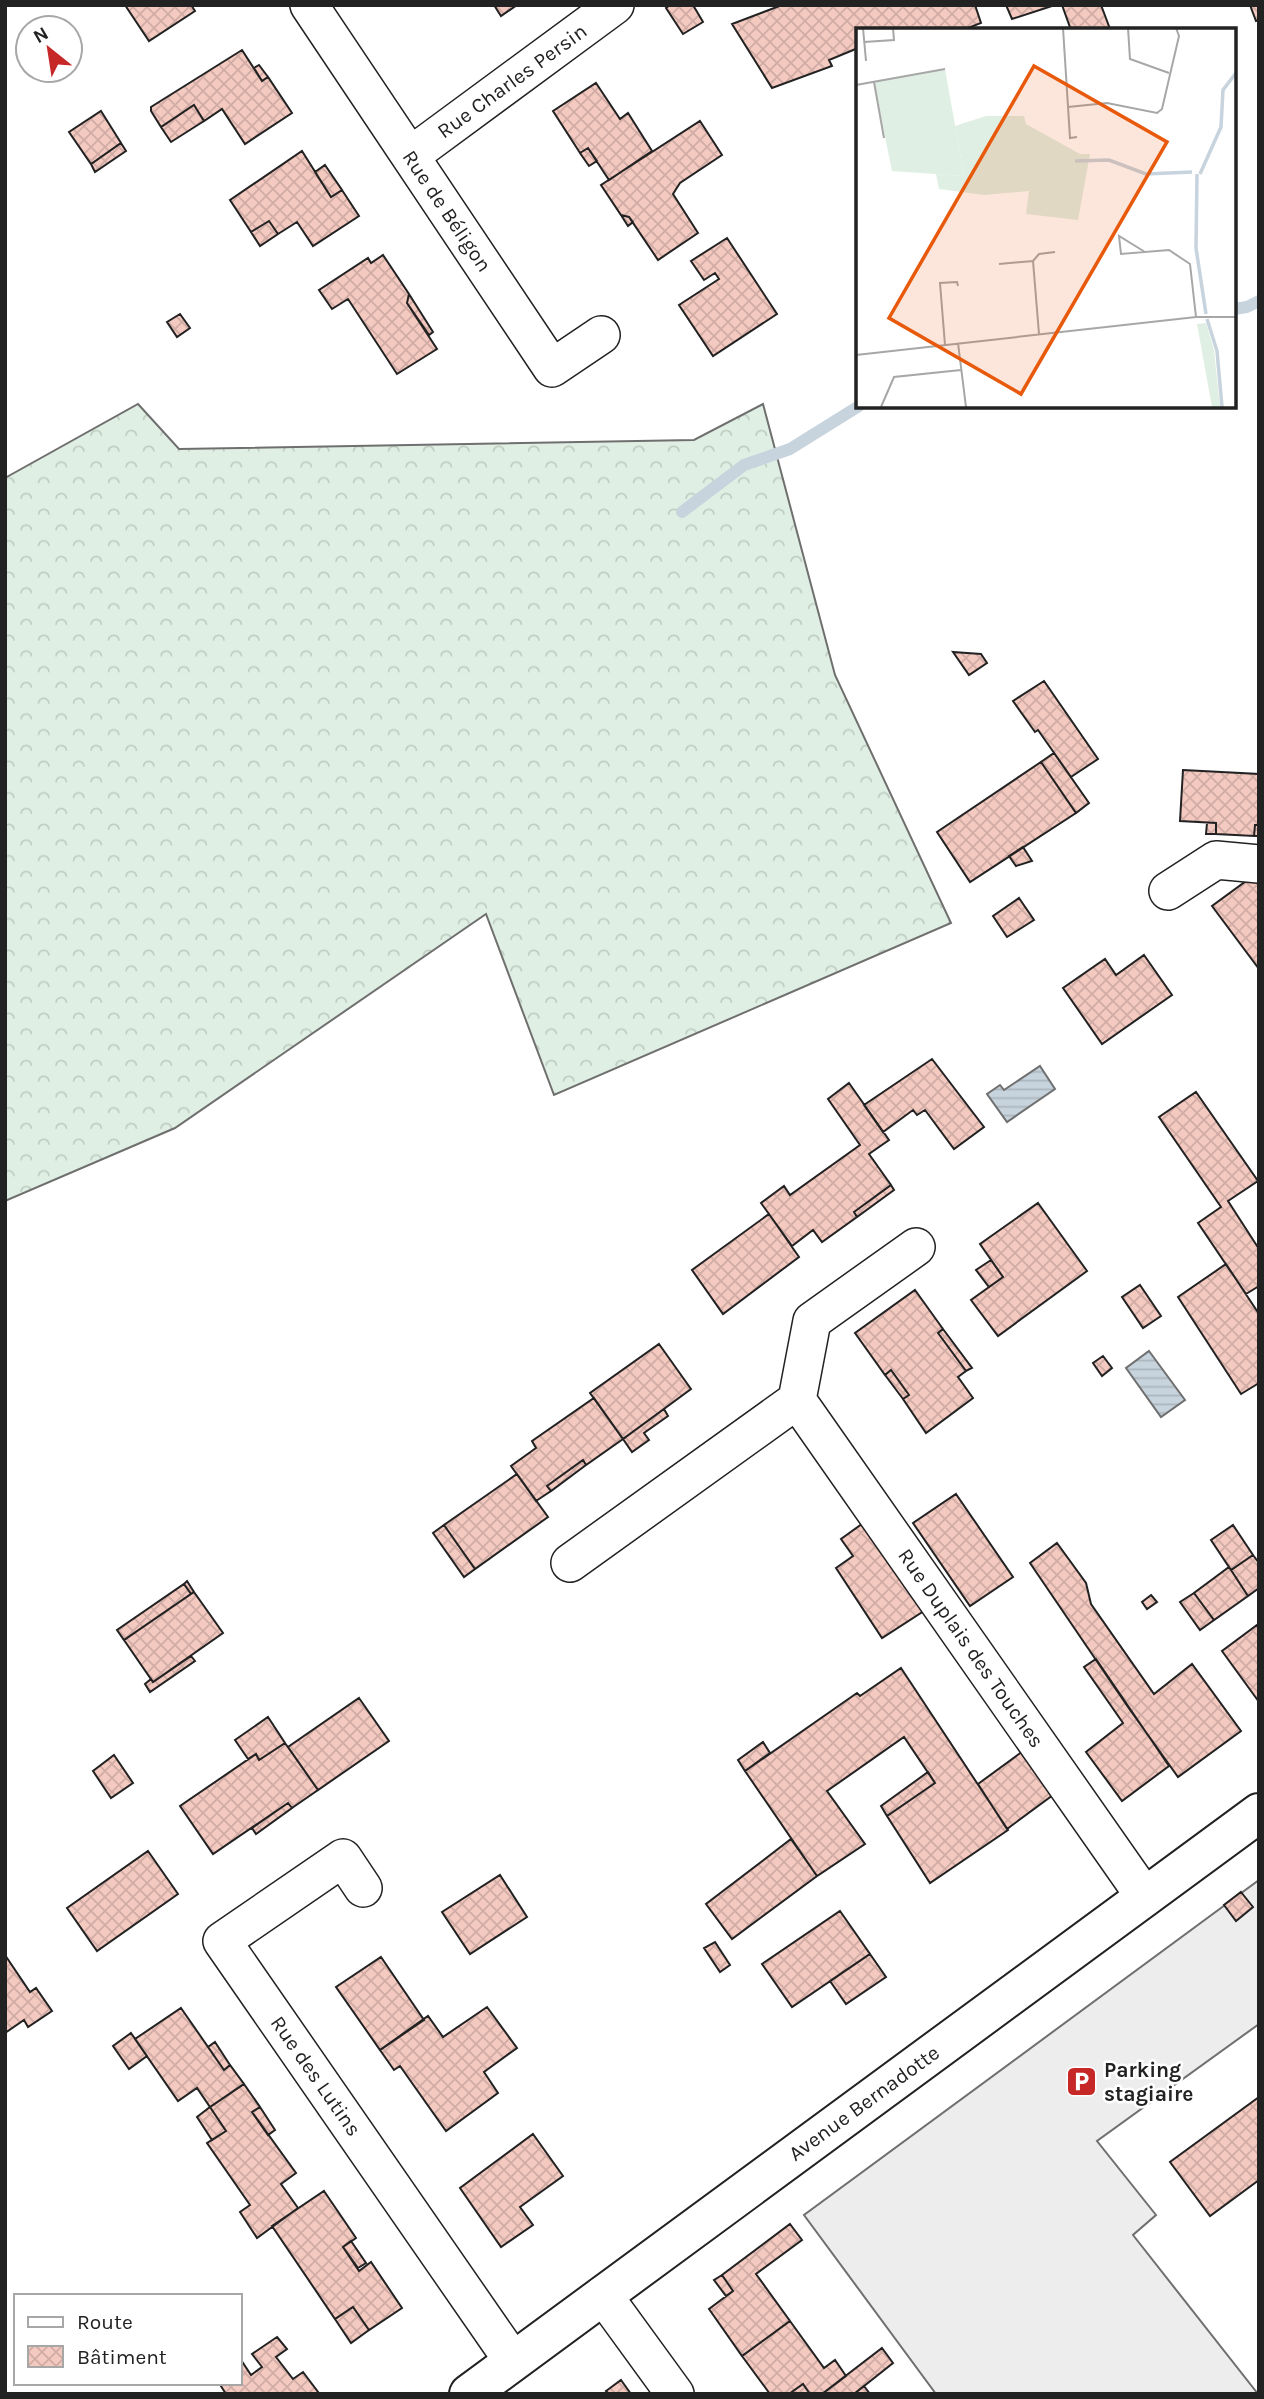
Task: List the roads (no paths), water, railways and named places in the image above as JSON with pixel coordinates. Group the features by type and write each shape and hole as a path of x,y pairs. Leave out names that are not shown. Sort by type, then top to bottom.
{"street":[{"name":"Rue de Béligon","path":"309,5 552,368 601,335"},
{"name":"Rue Charles Persin","path":"410,156 615,5"},
{"path":"1168,891 1216,860 1259,864"},
{"path":"570,1563 797,1399 813,1321 916,1247"},
{"name":"Rue Duplais des Touches","path":"797,1399 1145,1897"},
{"name":"Avenue Bernadotte","path":"469,2394 1259,1813"},
{"name":"Rue des Lutins","path":"363,1888 343,1858 222,1941 513,2361"},
{"path":"603,2295 675,2394"}],"waterway":[{"path":"1236,309 1259,301"},
{"path":"682,512 744,465 790,449 856,408"}],"place":[{"name":"Parking stagiaire","path":"1081,2082"}]}
